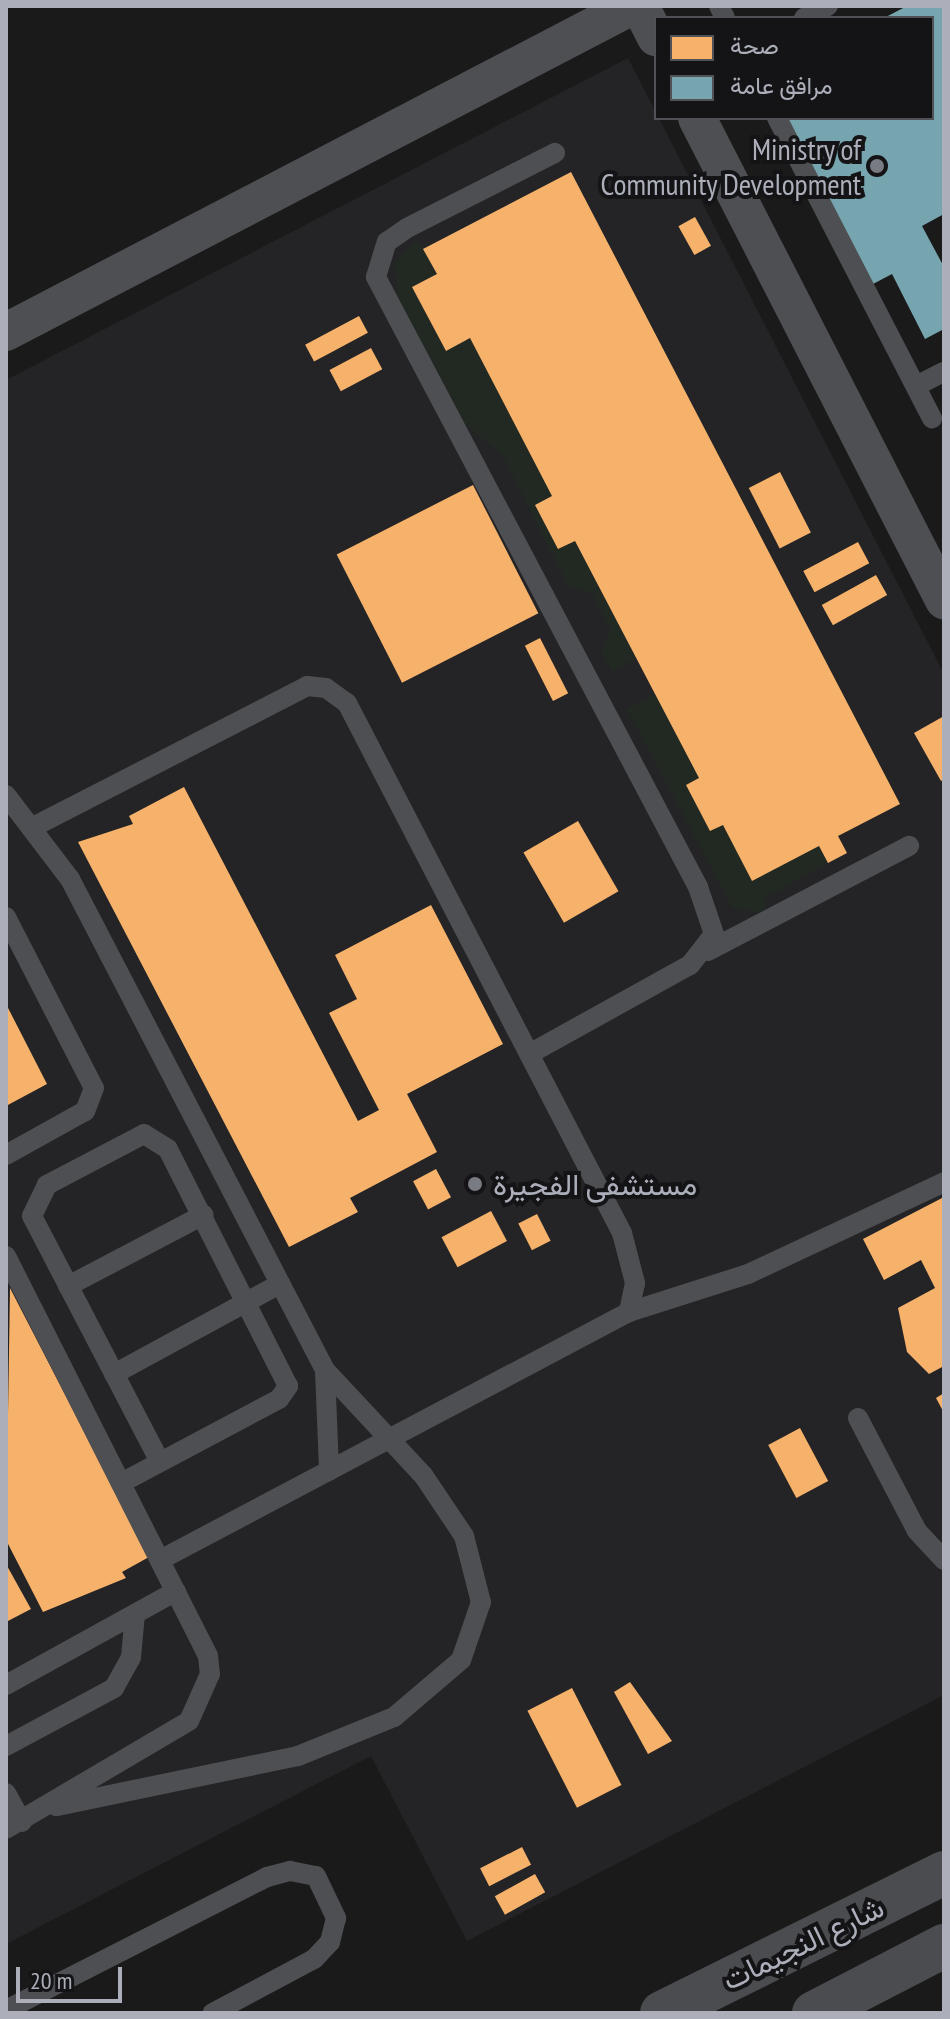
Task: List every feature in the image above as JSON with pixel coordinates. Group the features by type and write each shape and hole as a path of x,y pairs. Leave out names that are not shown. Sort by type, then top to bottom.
{"main road":[{"name":"شارع النجيمات","path":"662,2013 944,1873"},
{"path":"814,2013 944,1946"}],"street":[{"path":"6,332 632,6"},
{"path":"640,6 654,33"},
{"path":"698,120 944,600"}],"lane":[{"path":"808,16 828,6"},
{"path":"778,120 932,418"},
{"path":"555,153 407,228 387,242 376,277 698,887 714,934 708,951"},
{"path":"916,386 944,372"},
{"path":"35,826 281,697 307,686 326,688 365,730 627,1246 635,1283 629,1312"},
{"path":"6,795 35,826 70,879 278,1285 325,1370 391,1438 444,1503 475,1564 481,1602 461,1660 433,1690 350,1738 236,1772 56,1806"},
{"path":"531,1053 708,951 909,846"},
{"path":"6,917 94,1088 85,1111 6,1155"},
{"path":"121,1483 160,1462 284,1393 285,1371 163,1140 134,1137 47,1185 33,1204 68,1286 160,1462"},
{"path":"160,1560 629,1312 748,1274 944,1182"},
{"path":"68,1286 203,1215"},
{"path":"6,1793 14,1825 56,1806 175,1731 200,1707 208,1656 9,1269"},
{"path":"114,1374 278,1285"},
{"path":"325,1370 329,1471"},
{"path":"858,1418 917,1531 944,1560"},
{"path":"6,1685 176,1591"},
{"path":"6,1746 114,1688 131,1657 135,1614"},
{"path":"6,2010 267,1877 290,1871 316,1876 336,1918 330,1942 314,1959 213,2013"}],"shaded area":[{"name":"مستشفى الفجيرة","path":"628,58 654,109 654,120 660,120 944,674 944,1695 467,1941 371,1756 6,1944 6,380"},
{"path":"418,240 437,274 412,287 445,350 470,338 552,496 535,505 558,549 575,541 636,659 612,671 601,650 611,630 592,594 569,587 504,458 464,422 397,295 395,263"},
{"path":"655,694 752,880 819,846 828,863 763,899 767,907 758,913 732,907 627,709"}],"building: صحة":[{"path":"571,172 900,804 838,836 847,853 828,863 819,846 752,881 723,825 710,831 686,785 699,778 575,541 558,549 535,505 552,496 470,338 446,351 412,287 437,274 423,249"},
{"path":"695,217 711,246 694,255 678,226"},
{"path":"359,316 368,333 314,361 305,345"},
{"path":"371,348 382,369 341,391 330,370"},
{"path":"780,472 811,533 780,548 749,488"},
{"path":"473,485 538,613 402,683 337,554"},
{"path":"858,542 869,563 815,592 803,571"},
{"path":"876,575 887,595 833,625 822,605"},
{"path":"540,638 568,693 553,701 525,646"},
{"path":"944,716 944,779 941,781 914,733"},
{"path":"184,787 358,1121 379,1110 329,1013 357,999 335,955 431,905 503,1044 407,1094 437,1152 350,1198 358,1212 289,1247 78,842 133,824 129,816"},
{"path":"578,821 618,891 564,923 523,852"},
{"path":"6,1004 47,1084 6,1106"},
{"path":"436,1169 451,1197 428,1209 413,1181"},
{"path":"944,1197 944,1366 929,1374 907,1352 898,1308 935,1288 921,1260 884,1280 863,1239"},
{"path":"491,1211 507,1241 458,1267 442,1237"},
{"path":"537,1214 551,1241 532,1250 518,1224"},
{"path":"10,1288 149,1557 122,1572 126,1578 43,1612 6,1540"},
{"path":"944,1393 944,1413 936,1398"},
{"path":"800,1428 828,1481 796,1498 768,1445"},
{"path":"6,1564 31,1609 6,1622"},
{"path":"630,1682 672,1741 648,1754 614,1692"},
{"path":"572,1688 621,1785 577,1808 527,1711"},
{"path":"522,1847 531,1865 489,1886 480,1868"},
{"path":"535,1874 545,1892 505,1915 495,1896"}],"building: مرافق عامة":[{"name":"Ministry of Community Development","path":"907,6 944,6 944,214 922,226 944,267 944,329 925,339 892,274 873,284 786,120 934,120 934,16 888,16"}],"place":[{"name":"Ministry of Community Development","path":"877,166"},
{"name":"مستشفى الفجيرة","path":"475,1184"}]}
